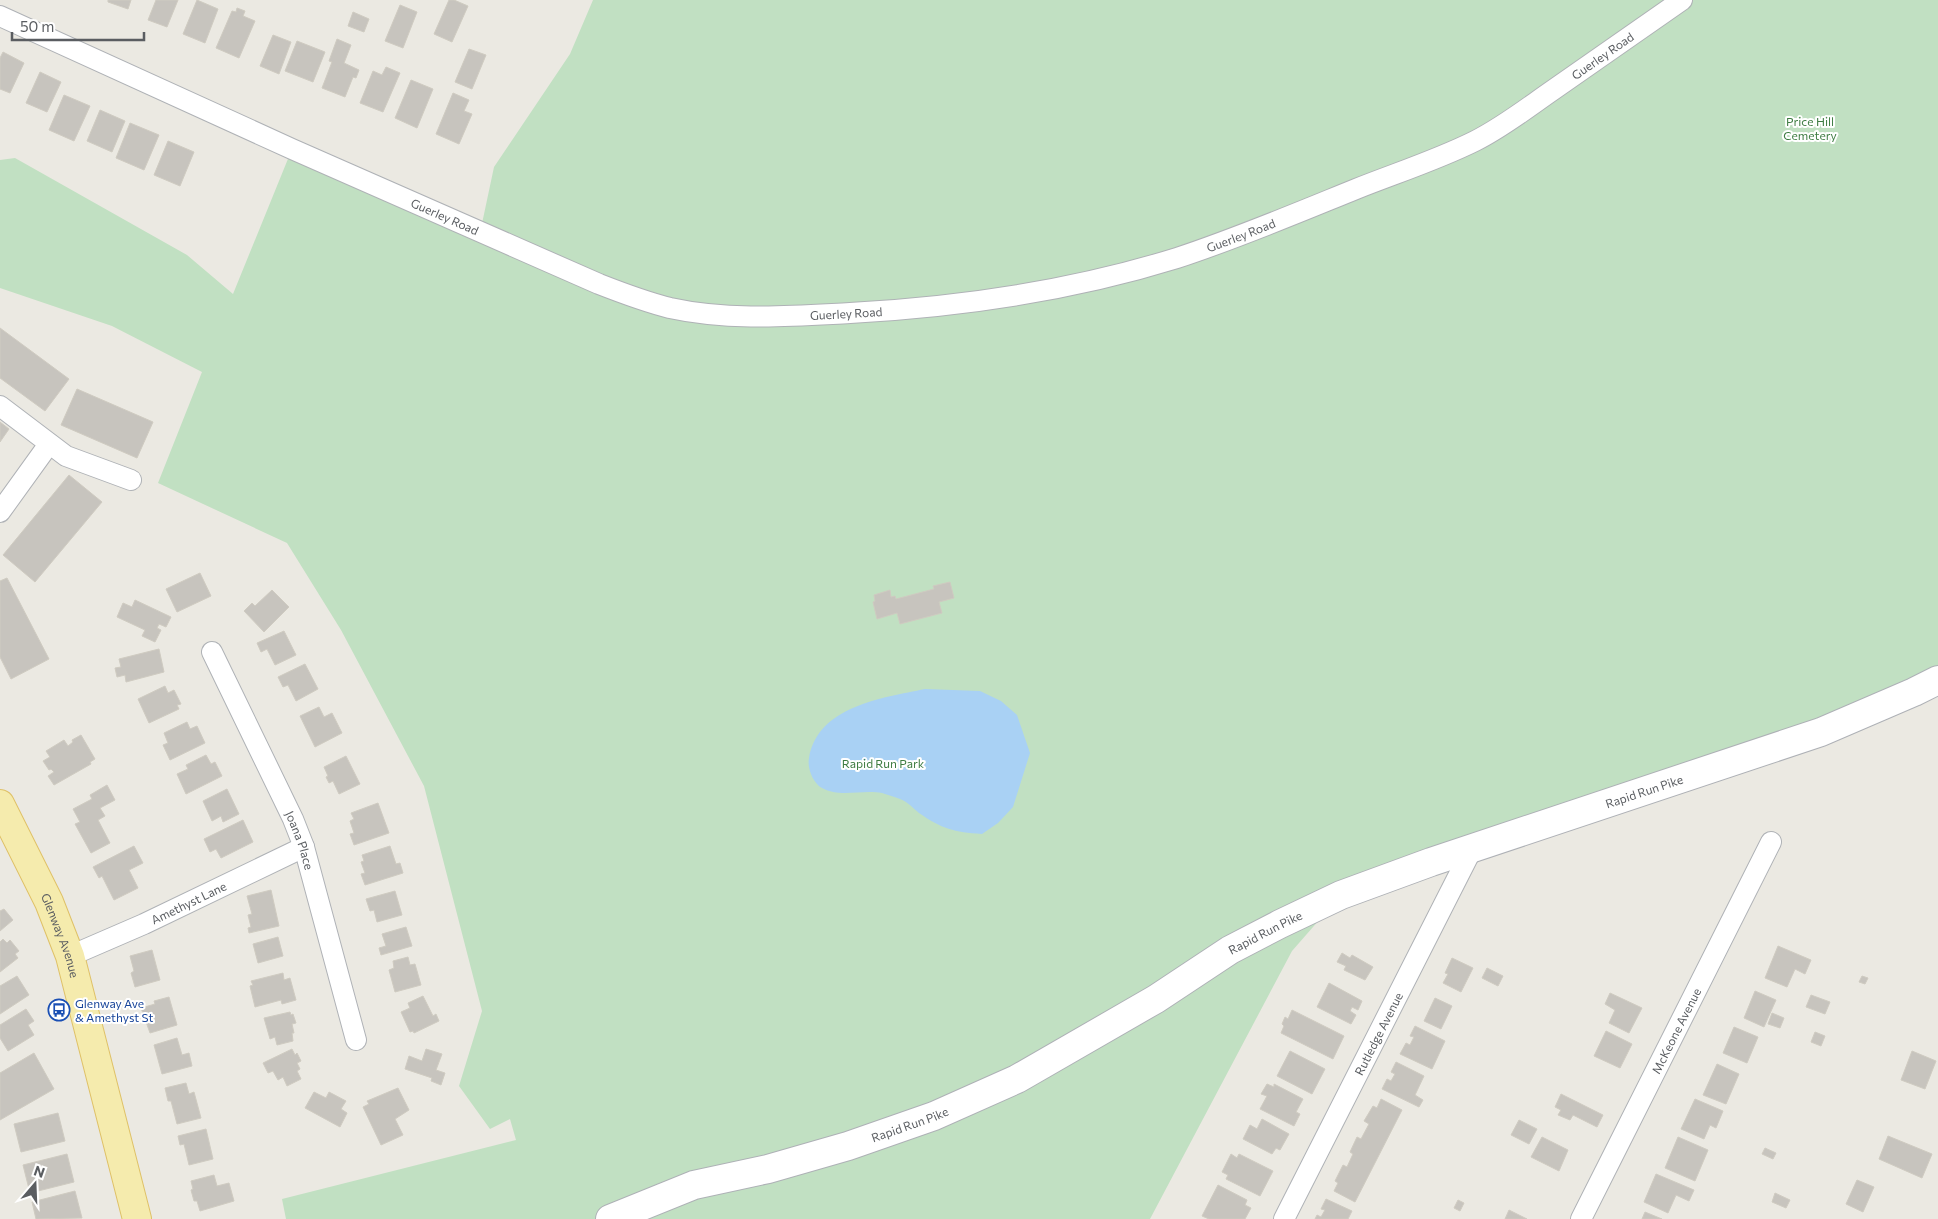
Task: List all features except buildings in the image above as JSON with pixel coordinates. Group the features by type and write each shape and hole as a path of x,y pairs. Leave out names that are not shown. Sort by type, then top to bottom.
{"main road":[{"name":"Glenway Avenue","path":"0,804 49,902 70,956 137,1219"}],"street":[{"name":"Guerley Road","path":"0,16 319,161 599,284 640,300 672,308 712,314 769,317 892,311 1032,293 1176,258 1246,234 1407,168 1439,158 1477,140 1512,119 1682,0"},
{"path":"0,406 66,456 131,480"},
{"path":"0,512 49,444"},
{"name":"Joana Place","path":"212,652 293,819 304,847 356,1040"},
{"name":"Rapid Run Pike","path":"610,1219 694,1185 768,1169 848,1146 934,1116 1017,1079 1156,999 1230,950 1280,924 1341,896 1388,877 1821,732 1938,680"},
{"name":"McKeone Avenue","path":"1581,1219 1771,842"},
{"name":"Amethyst Lane","path":"70,956 144,924 304,847"},
{"name":"Rutledge Avenue","path":"1284,1219 1472,849"}],"green space":[{"name":"Rapid Run Park","path":"593,0 1938,0 1938,680 1341,895 1292,951 1150,1219 286,1219 282,1199 516,1140 510,1119 490,1129 459,1086 482,1011 424,786 341,630 287,543 158,483 202,372 112,326 0,288 0,160 15,158 187,255 233,294 292,149 480,233 494,167 570,54"}],"water":[{"path":"925,689 980,691 1001,701 1017,715 1030,753 1013,807 998,823 982,834 956,831 942,826 919,813 903,800 882,793 829,791 819,786 811,775 809,758 815,740 825,727 838,716 854,707 872,701"}],"place":[{"name":"Glenway Ave & Amethyst St","path":"59,1010"}],"park label":[{"name":"Price Hill Cemetery","path":"1810,128"}]}
